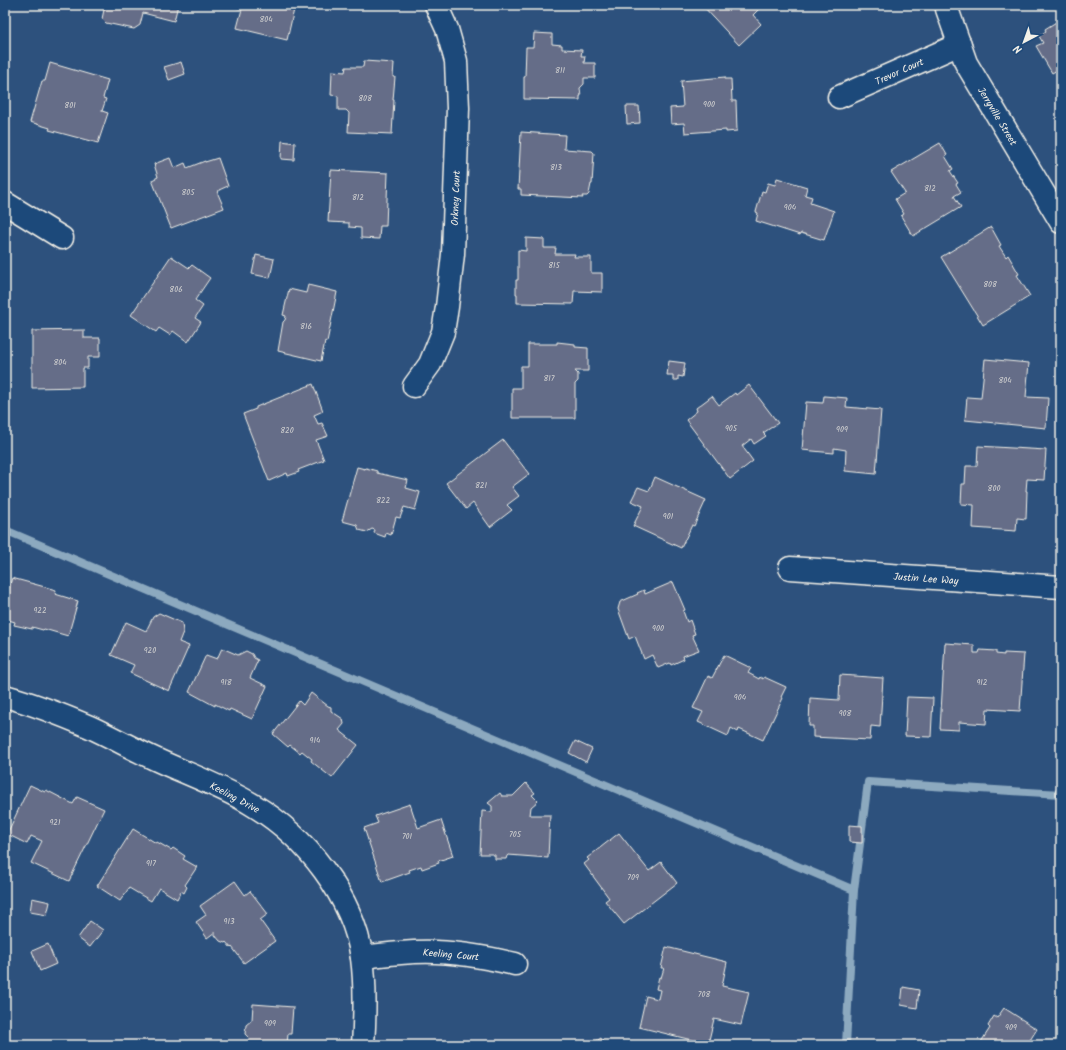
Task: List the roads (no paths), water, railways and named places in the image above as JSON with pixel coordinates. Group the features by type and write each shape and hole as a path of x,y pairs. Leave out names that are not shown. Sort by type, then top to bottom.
{"street":[{"name":"Orkney Court","path":"414,386 430,364 443,332 453,254 458,108 456,61 447,29 436,5"},
{"name":"Jerryville Street","path":"947,5 947,9 966,63 1061,222"},
{"name":"Trevor Court","path":"839,97 960,44"},
{"path":"5,203 62,238"},
{"name":"Justin Lee Way","path":"790,568 1061,587"},
{"name":"Keeling Drive","path":"5,696 26,702 90,728 253,805 281,825 306,849 329,877 346,906 358,939 362,957 366,1007 363,1045"},
{"name":"Keeling Court","path":"362,957 414,952 447,952 490,958 515,964"}],"waterway":[{"path":"5,530 854,890"},
{"path":"846,1045 854,890 868,782 1061,794"}]}
